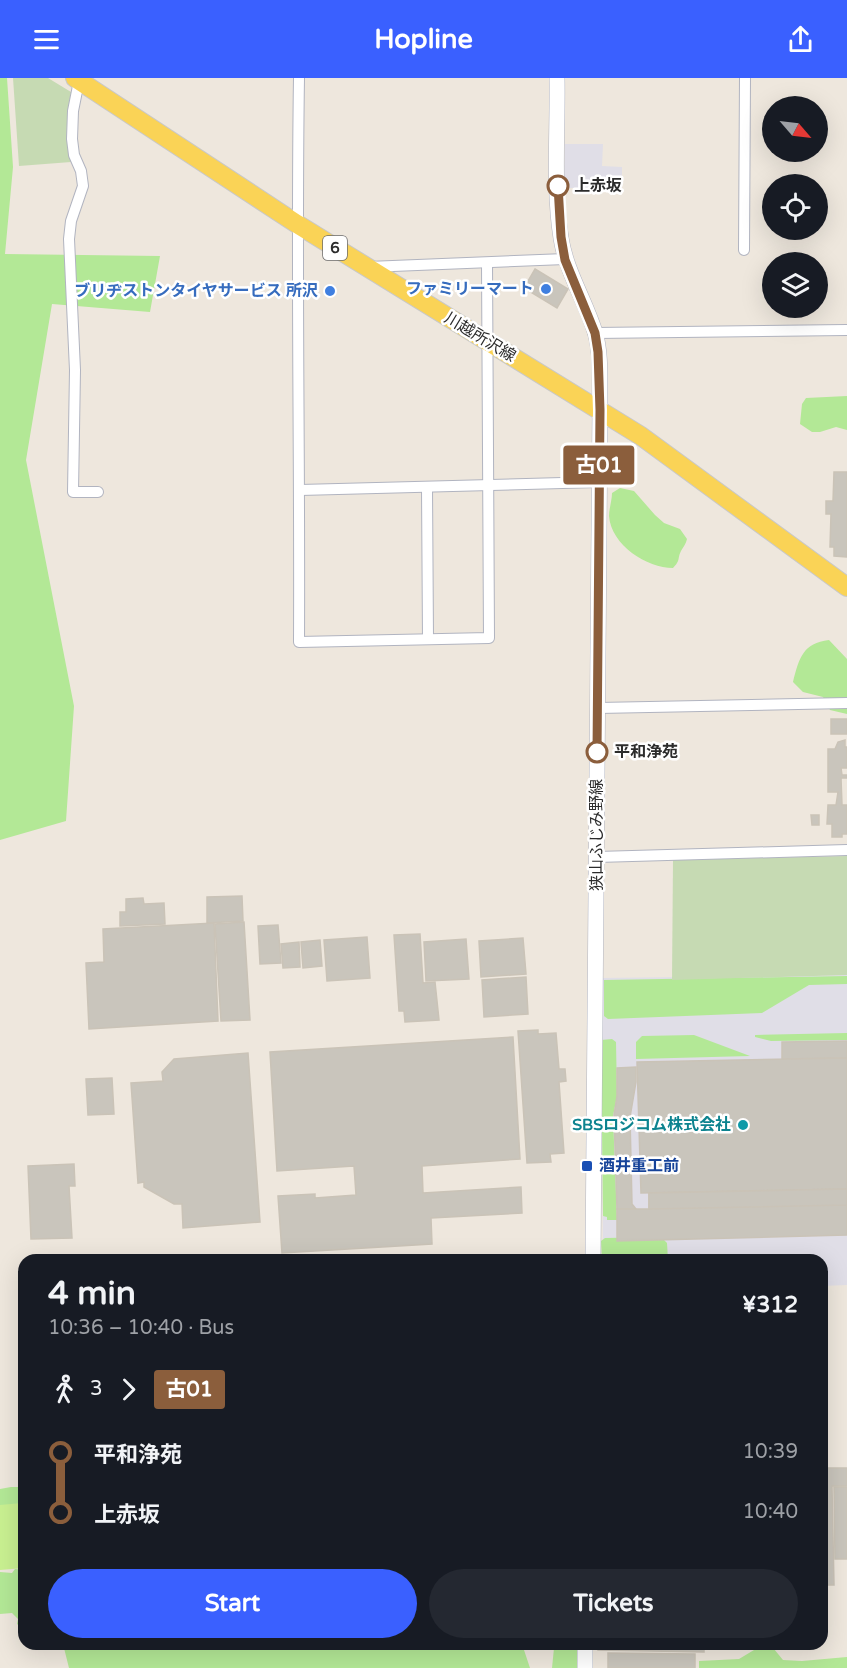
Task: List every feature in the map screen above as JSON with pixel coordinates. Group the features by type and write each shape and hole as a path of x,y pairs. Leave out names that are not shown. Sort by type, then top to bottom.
{"main road":[{"name":"狭山ふじみ野線","path":"557,78 558,210 565,260 595,333 600,410 593,1254"},
{"name":"川越所沢線","path":"77,79 297,224 600,410 688,469 847,586"},
{"path":"585,1650 585,1668"}],"street":[{"path":"299,78 297,224 299,642 489,638 487,263"},
{"path":"744,250 745,78"},
{"path":"77,79 72,139 83,186 71,221 69,239 75,369 73,492 98,492"},
{"path":"366,267 565,260"},
{"path":"595,333 847,330"},
{"path":"300,490 599,482"},
{"path":"427,487 428,639"},
{"path":"598,708 847,703"},
{"path":"597,857 847,850"}],"shaded area":[{"path":"565,144 603,144 602,166 622,167 622,188 564,188"},
{"path":"847,975 847,1285 828,1286 828,1254 603,1254 601,978"}],"green space":[{"path":"0,78 7,78 13,167 5,254 160,256 150,312 52,304 26,460 74,706 66,821 0,840"},
{"path":"13,78 48,78 71,92 67,136 71,162 19,166"},
{"path":"847,396 847,430 836,427 812,432 800,424 802,404 806,398"},
{"path":"620,488 634,491 655,515 664,523 680,529 687,539 673,568 652,564 642,559 632,553 616,536 611,527 609,513 612,493"},
{"path":"829,640 847,659 847,714 830,710 823,697 803,692 793,682 800,659 808,648 813,644"},
{"path":"847,856 847,975 672,980 673,860"},
{"path":"847,976 847,984 809,985 762,1013 608,1019 604,1016 604,980"},
{"path":"847,1033 847,1040 771,1041 755,1037 755,1035"},
{"path":"694,1035 750,1056 636,1059 636,1042 642,1036"},
{"path":"612,1039 616,1042 617,1096 613,1116 617,1220 607,1220 607,1217 603,1216 601,1040"},
{"path":"661,1237 667,1243 668,1254 602,1254 601,1241 605,1238"},
{"path":"18,1487 18,1544 0,1507 0,1489"},
{"path":"18,1503 18,1568 0,1570 0,1505"},
{"path":"15,1569 18,1569 18,1619 12,1613 0,1614 0,1572 12,1573"},
{"path":"64,1650 524,1650 530,1668 69,1668"},
{"path":"554,1650 577,1650 577,1668 552,1668"},
{"path":"754,1650 775,1650 783,1660 802,1661 847,1657 847,1668 699,1668 699,1661 739,1659"}],"building":[{"name":"ファミリーマート","path":"535,269 568,289 557,308 524,288"},
{"path":"834,472 847,472 847,557 834,556 834,547 830,547 831,514 826,514 826,501 833,501"},
{"path":"831,719 847,719 847,734 831,734"},
{"path":"845,740 847,768 841,768 842,775 847,775 847,778 841,778 842,805 847,805 847,834 842,834 842,837 832,837 832,824 827,824 828,805 836,805 838,792 828,792 828,749 835,749 838,742"},
{"path":"811,815 819,815 819,825 812,825"},
{"path":"242,896 243,921 207,923 207,897"},
{"path":"143,898 144,904 164,903 165,924 120,926 120,912 126,912 126,899"},
{"path":"244,922 250,1020 221,1021 215,924"},
{"path":"214,923 218,1021 89,1029 86,963 104,962 103,929"},
{"path":"278,925 281,963 260,964 258,926"},
{"path":"420,934 423,983 435,982 439,1020 405,1022 404,1011 399,1011 394,935"},
{"path":"367,937 370,978 327,981 324,940"},
{"path":"523,938 526,974 481,977 479,941"},
{"path":"466,939 469,979 426,981 424,942"},
{"path":"320,940 322,966 303,968 301,942"},
{"path":"299,942 300,967 283,968 281,944"},
{"path":"526,977 528,1014 484,1017 482,980"},
{"path":"538,1030 538,1034 556,1033 559,1069 565,1069 566,1081 559,1082 564,1153 550,1154 551,1162 527,1163 518,1031"},
{"path":"513,1037 520,1159 422,1166 423,1193 521,1187 522,1213 431,1218 432,1244 282,1253 278,1196 315,1194 315,1198 356,1195 354,1166 277,1171 270,1052"},
{"path":"847,1041 847,1058 782,1059 782,1042"},
{"path":"248,1053 260,1222 183,1228 182,1204 174,1204 144,1187 144,1182 138,1183 131,1083 163,1081 162,1072 174,1059"},
{"name":"SBSロジコム株式会社","path":"847,1058 847,1189 641,1193 637,1062"},
{"path":"636,1067 630,1117 632,1204 636,1209 617,1209 614,1115 617,1068"},
{"path":"112,1078 114,1114 88,1115 86,1079"},
{"path":"74,1164 75,1186 69,1186 72,1238 31,1239 28,1166"},
{"path":"847,1189 847,1235 617,1241 617,1209 649,1209 649,1193"},
{"path":"847,1189 847,1205 649,1209 649,1193"},
{"path":"828,1468 847,1468 847,1486 832,1486 834,1585 828,1585"},
{"path":"834,1487 847,1487 847,1559 835,1559"},
{"path":"598,1650 704,1650 704,1652"},
{"path":"608,1653 695,1654 695,1668 608,1668"}],"bus line":[{"name":"古01","path":"558,186 558,210 565,260 591,321 598,352 600,410 597,752"}],"place":[{"name":"上赤坂","path":"558,186"},
{"name":"ファミリーマート","path":"546,289"},
{"name":"ブリヂストンタイヤサービス 所沢","path":"330,291"},
{"name":"平和浄苑","path":"597,752"},
{"name":"SBSロジコム株式会社","path":"743,1125"},
{"name":"酒井重工前","path":"587,1166"}]}
